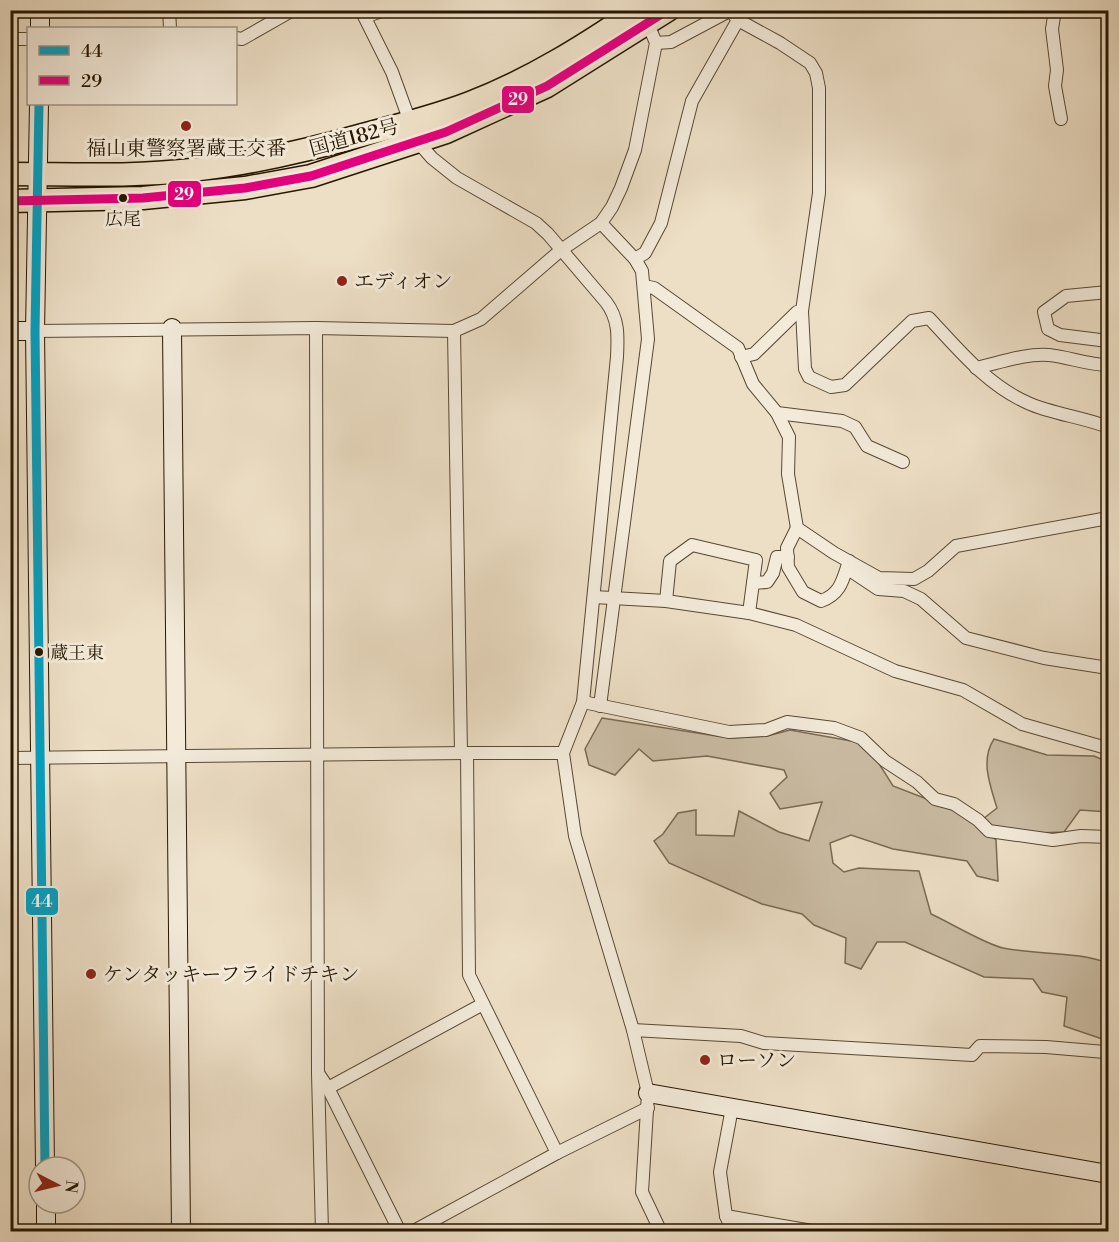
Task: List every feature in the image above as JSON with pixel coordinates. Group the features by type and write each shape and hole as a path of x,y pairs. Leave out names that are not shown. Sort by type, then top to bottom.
{"highway":[{"name":"国道182号","path":"10,174 192,170 413,132 446,132 547,86 647,26 668,10"},
{"name":"国道182号","path":"10,201 143,198 245,188 311,176 413,132"}],"street":[{"path":"40,10 40,27"},
{"path":"170,10 170,27"},
{"path":"237,39 242,39 265,28 293,10"},
{"path":"384,10 363,14 392,72 413,132 432,158 457,178 536,223 613,312 618,331 583,702 563,753 575,836 633,1030 648,1100 642,1192 661,1232"},
{"path":"1055,10 1052,29 1057,70 1055,86 1061,119"},
{"path":"10,331 316,328 454,331 481,319 561,250 601,223 621,188 635,150 647,26 671,42 733,14"},
{"path":"635,259 645,253 661,223 692,101 733,14"},
{"path":"733,14 810,63 816,73 819,87 819,193 802,311 806,369 809,377 831,387 845,385 912,321 929,318 996,386 1029,404 1091,420 1108,427"},
{"path":"10,39 27,39"},
{"path":"39,105 35,331 45,1155"},
{"path":"600,706 648,339 642,271 635,259 601,223"},
{"path":"644,286 654,288 738,348 753,384 777,413 789,437 788,474 797,528 787,548 788,567 803,592 821,601 832,598 841,585 849,561"},
{"path":"1108,292 1065,296 1044,312 1048,329 1060,335 1108,341"},
{"path":"741,357 754,354 797,312 802,311"},
{"path":"172,328 181,1232"},
{"path":"316,328 319,754 318,1073 322,1232"},
{"path":"454,331 469,975 557,1153"},
{"path":"976,368 1036,355 1051,355 1096,365 1108,365"},
{"path":"777,413 842,421 855,427 867,446 903,462"},
{"path":"797,528 879,578 914,579 928,571 956,546 1108,518"},
{"path":"666,601 670,561 692,545 756,560 749,613"},
{"path":"753,583 767,582 774,573 777,557 788,557"},
{"path":"849,561 854,573 878,589 904,591 921,599 966,638 1044,658 1108,668"},
{"path":"594,597 666,601 749,613 796,625 895,670 963,690 1022,724 1108,750"},
{"path":"583,702 729,732 766,730 787,722 834,728 861,738 885,761 917,782 935,799 954,804 978,820 989,831 1053,840 1088,836 1108,837"},
{"path":"10,758 563,753"},
{"path":"328,1088 483,1004"},
{"path":"633,1030 741,1036 764,1043 972,1055 980,1046 1046,1047 1105,1052"},
{"path":"318,1073 328,1088 400,1232"},
{"path":"412,1232 557,1153 648,1100 732,1108 1108,1174"},
{"path":"732,1108 720,1172 726,1216 733,1232"},
{"path":"46,1215 46,1232"},
{"path":"726,1216 818,1232"}],"shaded area":[{"path":"602,718 729,738 767,736 790,730 857,742 878,762 893,786 958,811 996,840 998,881 977,876 967,861 893,849 851,835 830,843 833,863 844,872 859,868 919,871 931,914 995,946 1069,955 1108,963 1108,1041 1064,1026 1067,997 1042,992 1033,979 984,977 905,942 877,942 861,969 845,963 846,938 814,925 802,914 762,904 669,863 654,841 663,834 678,813 696,810 696,835 734,836 739,811 779,832 809,841 822,802 780,809 770,793 787,777 784,770 707,756 653,761 639,749 615,775 589,765 585,749"},
{"path":"994,739 1047,755 1094,756 1108,762 1108,812 1080,810 1064,832 1036,833 991,827 983,819 997,808 989,782 987,764"}],"transit line":[{"name":"29","path":"10,201 143,198 245,188 311,176 446,132 547,86 668,10"},
{"name":"44","path":"39,105 35,331 45,1155"}],"place":[{"name":"福山東警察署蔵王交番","path":"186,126"},
{"name":"広尾","path":"123,198"},
{"name":"エディオン","path":"342,281"},
{"name":"蔵王東","path":"39,652"},
{"name":"ケンタッキーフライドチキン","path":"91,974"},
{"name":"ローソン","path":"705,1060"}]}
